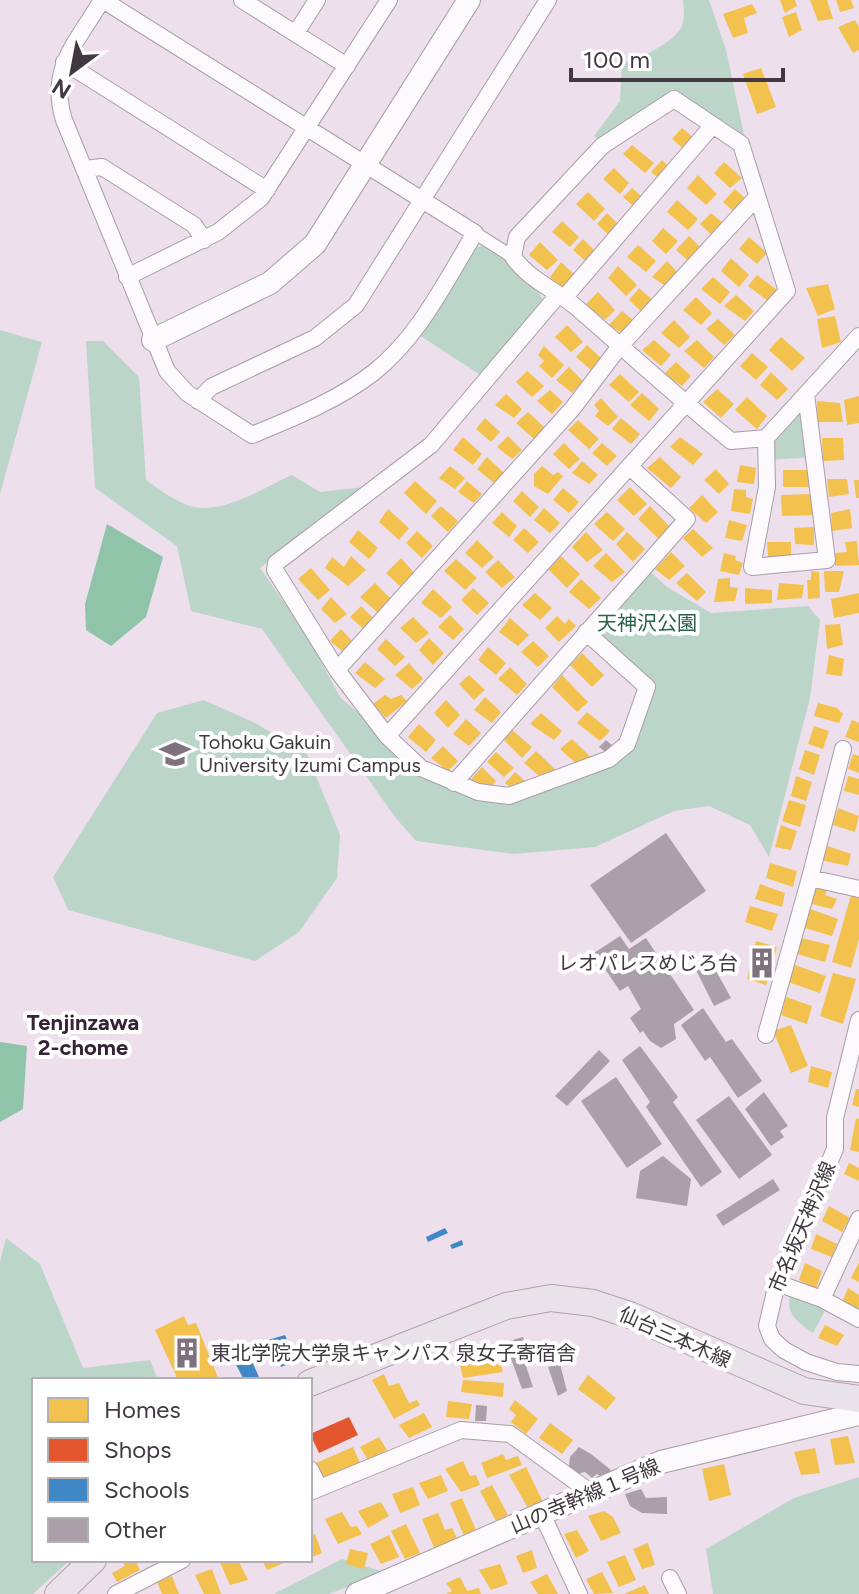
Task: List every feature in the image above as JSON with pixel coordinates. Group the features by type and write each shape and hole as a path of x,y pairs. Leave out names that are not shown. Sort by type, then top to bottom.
{"main road":[{"name":"仙台三本木線","path":"312,1382 506,1306 551,1298 593,1303 630,1315 785,1384 847,1399"},
{"path":"65,1592 91,1562"}],"street":[{"path":"475,233 406,341 372,374 342,393 252,435 198,401 167,371 58,98 64,62 103,0 308,129 424,201 475,233 513,257 731,441 766,438 859,336"},
{"path":"244,0 347,66"},
{"path":"296,33 317,0"},
{"path":"127,277 204,240 237,220 267,190 389,0"},
{"path":"153,340 256,290 295,264 323,233 469,0"},
{"path":"198,401 211,387 315,338 345,315 364,295 548,0"},
{"path":"64,62 267,190"},
{"path":"387,736 787,291 741,144 674,99 618,133 587,161 517,237 513,257"},
{"path":"586,632 647,687 627,744 609,759 567,778 509,796 478,792 421,768 387,736 337,670 275,570 276,563 431,445 713,125"},
{"path":"84,169 102,167 194,225 204,240"},
{"path":"337,670 573,408 620,346 756,198"},
{"path":"766,438 767,487 752,567 827,560 806,394"},
{"path":"454,783 687,519 630,467"},
{"path":"766,1035 843,749"},
{"path":"810,878 859,889"},
{"name":"市名坂天神沢線","path":"859,1020 853,1072 835,1118 835,1149 777,1283 767,1326 772,1339 806,1362 837,1372 859,1374"},
{"path":"822,1299 859,1219"},
{"path":"777,1283 822,1299 859,1319"},
{"path":"820,1422 847,1399"},
{"name":"山の寺幹線１号線","path":"357,1594 661,1462 859,1414"},
{"path":"314,1490 461,1430 510,1434 590,1492"},
{"path":"542,1514 579,1594"},
{"path":"116,1594 143,1588 179,1562"},
{"path":"670,1578 678,1594"}],"green space":[{"path":"683,0 709,0 726,50 744,135 673,89 601,142 594,136 620,101 622,63 655,49 678,32 684,20"},
{"path":"483,246 527,278 544,303 482,376 419,335 474,248"},
{"path":"0,330 42,342 0,494"},
{"name":"天神沢公園","path":"86,341 103,341 139,377 146,480 165,494 203,508 226,505 292,475 320,492 365,487 260,568 305,632 340,697 421,768 510,796 627,744 647,687 586,632 644,566 667,587 711,613 808,606 820,620 810,698 769,857 750,825 709,806 674,811 595,847 514,854 416,841 395,817 262,629 191,611 177,546 95,488"},
{"path":"806,394 815,457 768,460 766,438"},
{"path":"204,700 257,724 307,754 340,835 337,878 299,932 255,961 68,910 53,877 157,713"},
{"path":"6,1238 40,1264 83,1368 150,1360 157,1378 32,1378 32,1562 68,1562 33,1594 0,1594 0,1262"},
{"path":"791,1293 827,1307 813,1333 791,1312"},
{"path":"859,1477 859,1594 713,1594 706,1549 794,1498"},
{"path":"342,1559 384,1572 329,1594 274,1594"}],"shaded area":[{"path":"107,524 163,557 146,617 111,646 86,630 85,604"},
{"path":"0,1042 27,1046 23,1109 0,1122"}],"building: Homes":[{"path":"780,0 795,0 797,6 785,13"},
{"path":"810,0 827,0 833,19 818,21"},
{"path":"836,0 851,0 854,8 840,12"},
{"path":"752,4 757,13 744,18 748,33 733,38 723,14"},
{"path":"796,12 802,30 789,37 782,17"},
{"path":"855,20 859,27 859,50 853,53 838,27"},
{"path":"761,68 776,107 757,114 743,74"},
{"path":"682,128 701,144 692,156 672,139"},
{"path":"632,145 654,163 645,173 623,154"},
{"path":"662,160 677,174 667,185 651,172"},
{"path":"724,162 742,178 730,188 714,173"},
{"path":"614,168 629,183 620,194 603,179"},
{"path":"698,175 717,194 706,205 687,188"},
{"path":"632,188 648,202 639,211 623,197"},
{"path":"735,189 752,205 740,217 723,202"},
{"path":"588,192 605,209 594,221 576,204"},
{"path":"677,200 698,219 688,230 667,212"},
{"path":"607,213 624,230 614,240 597,224"},
{"path":"711,213 730,229 718,241 700,224"},
{"path":"562,221 579,237 570,247 552,232"},
{"path":"663,228 678,241 666,254 652,241"},
{"path":"689,236 704,251 692,264 676,250"},
{"path":"749,237 767,253 757,264 739,249"},
{"path":"583,239 599,255 590,265 573,250"},
{"path":"540,242 558,260 547,270 529,255"},
{"path":"638,245 656,261 646,272 627,257"},
{"path":"731,258 749,275 739,287 721,271"},
{"path":"667,261 682,277 670,289 652,277"},
{"path":"561,262 579,279 565,291 550,277"},
{"path":"618,266 637,285 626,296 608,278"},
{"path":"757,275 777,290 768,301 748,286"},
{"path":"713,277 730,292 720,304 701,289"},
{"path":"828,284 835,309 818,316 806,288"},
{"path":"639,288 656,303 644,314 629,300"},
{"path":"598,292 615,310 605,320 586,304"},
{"path":"736,295 754,311 745,321 724,306"},
{"path":"696,297 712,313 701,325 683,310"},
{"path":"622,311 638,324 625,335 609,325"},
{"path":"835,316 841,342 822,348 817,319"},
{"path":"718,319 735,335 724,345 706,329"},
{"path":"674,320 690,337 679,348 661,333"},
{"path":"567,325 583,342 571,352 555,337"},
{"path":"781,337 805,358 792,371 769,350"},
{"path":"654,340 671,355 661,366 642,350"},
{"path":"697,340 714,357 704,368 684,351"},
{"path":"587,345 602,359 591,370 576,357"},
{"path":"544,346 564,365 552,378 539,366 544,361 538,355"},
{"path":"752,353 768,367 756,380 740,366"},
{"path":"676,362 691,376 682,386 664,374"},
{"path":"569,367 583,381 572,393 556,380"},
{"path":"527,371 544,386 532,397 516,382"},
{"path":"771,372 788,389 777,400 760,385"},
{"path":"620,374 639,392 629,402 609,385"},
{"path":"717,389 734,404 721,418 703,402"},
{"path":"550,390 563,402 552,414 537,401"},
{"path":"642,393 659,409 649,421 630,405"},
{"path":"506,394 522,409 514,418 495,405"},
{"path":"859,396 859,423 847,425 844,400"},
{"path":"747,397 767,416 757,429 735,410"},
{"path":"601,398 618,417 608,426 595,416 599,411 594,405"},
{"path":"817,401 840,403 843,422 818,422"},
{"path":"528,412 545,428 534,439 516,423"},
{"path":"485,418 500,432 491,442 476,429"},
{"path":"621,418 640,434 631,444 612,429"},
{"path":"578,420 599,439 589,449 568,430"},
{"path":"508,436 522,450 512,459 497,447"},
{"path":"463,437 482,454 473,465 453,450"},
{"path":"680,437 703,454 693,465 670,447"},
{"path":"822,438 843,438 844,460 823,461"},
{"path":"564,443 580,459 569,469 553,454"},
{"path":"602,443 617,456 607,466 592,453"},
{"path":"487,457 504,473 494,483 477,469"},
{"path":"660,457 681,477 671,488 647,468"},
{"path":"582,461 598,475 589,484 572,473"},
{"path":"740,465 756,468 754,484 737,482"},
{"path":"450,466 465,478 455,489 439,478"},
{"path":"542,466 553,475 558,472 563,476 548,494 534,486 534,474"},
{"path":"716,469 729,484 719,494 704,480"},
{"path":"783,470 807,470 809,487 783,487"},
{"path":"827,479 847,479 849,494 829,497"},
{"path":"854,480 859,480 859,498 856,498"},
{"path":"415,481 437,501 426,514 404,493"},
{"path":"467,481 482,494 474,503 458,492"},
{"path":"630,487 647,504 634,516 617,500"},
{"path":"563,488 579,502 569,513 553,500"},
{"path":"734,489 746,490 746,497 753,499 750,514 731,511"},
{"path":"522,491 539,507 530,517 513,501"},
{"path":"811,494 813,515 782,516 781,495"},
{"path":"702,495 718,512 706,523 689,508"},
{"path":"441,506 458,521 448,532 431,516"},
{"path":"650,506 671,528 659,539 638,519"},
{"path":"544,508 560,523 550,533 534,520"},
{"path":"388,509 409,528 399,540 379,522"},
{"path":"850,509 852,528 832,531 831,513"},
{"path":"502,512 517,526 509,537 492,523"},
{"path":"607,512 625,529 613,541 594,524"},
{"path":"729,520 747,525 742,541 725,538"},
{"path":"814,527 814,545 795,544 794,528"},
{"path":"524,528 539,542 528,553 513,540"},
{"path":"693,529 713,548 702,557 683,538"},
{"path":"358,530 378,548 369,559 349,542"},
{"path":"417,531 433,546 422,558 406,543"},
{"path":"586,532 603,550 587,562 572,547"},
{"path":"627,532 645,549 633,562 616,544"},
{"path":"477,540 494,557 482,568 465,553"},
{"path":"857,541 859,565 835,566 835,553 847,552 845,542"},
{"path":"767,542 791,542 791,557 768,557"},
{"path":"671,552 685,566 669,580 655,569"},
{"path":"606,553 625,572 612,582 593,566"},
{"path":"724,553 736,556 735,560 743,563 739,575 720,571"},
{"path":"351,556 366,570 348,586 325,568 332,557 344,567"},
{"path":"561,556 580,574 567,588 548,569"},
{"path":"401,558 416,575 403,589 386,573"},
{"path":"456,559 477,578 465,590 444,571"},
{"path":"498,560 515,577 502,588 485,572"},
{"path":"311,568 330,590 318,600 298,579"},
{"path":"811,571 819,572 820,598 808,599 807,580 811,580"},
{"path":"824,571 844,571 839,592 825,592"},
{"path":"687,573 706,592 697,601 676,583"},
{"path":"730,578 730,587 738,588 735,601 714,602 718,579"},
{"path":"581,579 601,598 589,609 569,592"},
{"path":"375,583 392,600 378,613 360,597"},
{"path":"779,583 804,585 802,598 777,600"},
{"path":"473,588 489,603 477,615 461,600"},
{"path":"745,588 772,590 772,603 745,604"},
{"path":"433,589 452,607 441,618 421,603"},
{"path":"535,593 552,608 540,620 522,605"},
{"path":"859,593 859,613 834,618 831,599"},
{"path":"331,597 347,614 335,623 321,609"},
{"path":"361,606 375,620 366,631 350,617"},
{"path":"450,615 464,629 453,640 438,627"},
{"path":"557,616 565,624 569,619 576,626 559,642 545,628"},
{"path":"413,617 429,633 416,643 400,628"},
{"path":"510,618 529,635 518,646 499,632"},
{"path":"840,624 843,645 827,649 825,625"},
{"path":"341,629 355,644 346,654 330,641"},
{"path":"429,638 444,653 433,665 419,650"},
{"path":"386,639 405,657 395,666 377,649"},
{"path":"533,641 549,656 538,667 521,652"},
{"path":"488,647 506,663 496,675 478,660"},
{"path":"582,653 604,675 592,687 570,665"},
{"path":"829,655 844,659 842,676 826,674"},
{"path":"365,662 385,679 375,688 355,673"},
{"path":"409,663 423,679 412,689 395,675"},
{"path":"510,667 527,684 517,695 498,679"},
{"path":"469,675 485,690 474,700 459,684"},
{"path":"562,675 588,702 577,712 552,687"},
{"path":"385,695 391,699 401,695 407,701 386,718 373,704"},
{"path":"485,697 501,712 492,723 474,710"},
{"path":"446,700 460,715 448,728 434,713"},
{"path":"818,703 837,708 843,714 839,723 814,716"},
{"path":"587,712 610,731 600,741 577,723"},
{"path":"541,713 562,731 554,740 530,724"},
{"path":"466,719 481,733 469,746 453,734"},
{"path":"852,720 859,723 859,742 845,737"},
{"path":"419,724 436,740 426,752 408,737"},
{"path":"814,726 829,731 823,749 808,744"},
{"path":"512,730 532,747 522,758 504,740"},
{"path":"572,739 594,760 581,768 560,749"},
{"path":"443,746 458,761 448,771 431,758"},
{"path":"805,750 820,755 814,775 799,769"},
{"path":"536,751 561,775 545,781 524,763"},
{"path":"496,752 514,768 504,777 487,762"},
{"path":"853,754 859,756 859,773 848,769"},
{"path":"482,767 496,781 488,790 471,779"},
{"path":"515,772 526,782 516,791 505,783"},
{"path":"796,776 812,782 806,801 791,796"},
{"path":"848,776 859,779 859,795 844,791"},
{"path":"789,800 806,805 800,827 782,821"},
{"path":"838,808 859,816 855,832 833,825"},
{"path":"781,825 797,831 791,850 775,847"},
{"path":"825,845 851,854 848,866 821,860"},
{"path":"770,863 797,871 793,887 766,878"},
{"path":"760,884 785,893 782,907 755,899"},
{"path":"813,885 828,887 825,895 837,899 832,909 808,903"},
{"path":"851,895 859,898 859,939 851,968 832,962"},
{"path":"750,906 778,914 772,931 745,922"},
{"path":"810,909 838,919 832,936 805,928"},
{"path":"801,938 830,945 825,962 797,954"},
{"name":"レオパレスめじろ台","path":"756,941 777,947 766,985 747,979"},
{"path":"792,964 826,976 820,993 788,982"},
{"path":"833,973 856,979 843,1024 820,1016"},
{"path":"786,997 812,1006 807,1024 781,1015"},
{"path":"791,1025 808,1066 791,1073 773,1031"},
{"path":"811,1066 832,1072 828,1088 808,1082"},
{"path":"856,1089 859,1089 859,1107 852,1105"},
{"path":"856,1118 859,1119 859,1152 850,1150"},
{"path":"849,1163 859,1168 859,1181 844,1174"},
{"path":"829,1206 850,1218 842,1232 822,1221"},
{"path":"816,1234 837,1244 832,1257 811,1249"},
{"path":"859,1262 859,1282 851,1278"},
{"path":"805,1263 822,1271 816,1289 799,1280"},
{"path":"848,1288 859,1295 859,1311 842,1303"},
{"name":"東北学院大学泉キャンパス 泉女子寄宿舎","path":"184,1316 188,1325 196,1323 218,1378 177,1378 155,1330"},
{"path":"825,1325 844,1335 837,1346 818,1338"},
{"path":"498,1353 503,1372 463,1378 459,1361"},
{"path":"384,1374 389,1386 399,1383 409,1403 417,1400 420,1405 394,1419 372,1380"},
{"path":"588,1375 616,1398 606,1410 578,1389"},
{"path":"463,1380 504,1383 503,1397 461,1392"},
{"path":"515,1400 538,1419 526,1434 511,1422 516,1415 509,1409"},
{"path":"448,1401 472,1404 469,1419 446,1417"},
{"path":"424,1413 432,1427 409,1438 399,1425"},
{"path":"550,1423 573,1440 562,1454 539,1438"},
{"path":"848,1436 855,1463 835,1465 830,1439"},
{"path":"379,1437 387,1450 368,1460 360,1447"},
{"path":"353,1447 360,1463 326,1480 316,1463"},
{"path":"815,1448 820,1473 801,1475 794,1452"},
{"path":"503,1454 506,1460 518,1456 522,1465 487,1478 481,1463"},
{"path":"463,1461 470,1476 476,1475 480,1485 461,1492 445,1469"},
{"path":"724,1464 731,1495 709,1501 702,1469"},
{"path":"526,1467 543,1502 528,1508 509,1475"},
{"path":"441,1475 448,1491 428,1499 419,1483"},
{"path":"492,1485 508,1515 496,1521 480,1491"},
{"path":"413,1487 420,1505 400,1513 392,1494"},
{"path":"462,1498 476,1530 464,1536 450,1503"},
{"path":"381,1502 389,1516 368,1528 358,1511"},
{"path":"604,1511 613,1517 621,1533 601,1541 588,1516"},
{"path":"342,1512 351,1527 357,1526 362,1534 338,1544 325,1519"},
{"path":"438,1513 445,1530 452,1528 458,1540 435,1550 422,1519"},
{"path":"406,1524 420,1553 405,1559 391,1531"},
{"path":"577,1530 589,1551 576,1558 564,1534"},
{"path":"315,1534 322,1553 312,1557 312,1535"},
{"path":"389,1535 399,1557 381,1564 370,1544"},
{"path":"648,1543 655,1565 642,1569 633,1549"},
{"path":"350,1549 368,1553 364,1569 346,1564"},
{"path":"532,1550 537,1568 523,1573 516,1556"},
{"path":"625,1555 636,1580 619,1587 607,1562"},
{"path":"123,1562 136,1562 140,1570 117,1582 112,1573 125,1566"},
{"path":"220,1562 239,1562 248,1580 230,1585"},
{"path":"263,1562 286,1562 267,1570"},
{"path":"500,1564 508,1584 491,1590 479,1570"},
{"path":"212,1569 221,1594 204,1594 195,1575"},
{"path":"602,1572 613,1593 594,1594 586,1579"},
{"path":"547,1574 558,1594 538,1594 530,1582"},
{"path":"172,1576 179,1594 162,1594 157,1582"},
{"path":"460,1577 467,1591 479,1588 481,1594 446,1594 452,1591 446,1583"},
{"path":"645,1585 649,1594 624,1594"}],"building: Shops":[{"path":"349,1417 358,1435 319,1453 312,1433"}],"building: Schools":[{"path":"445,1228 448,1233 428,1242 426,1237"},
{"path":"462,1240 463,1245 452,1249 450,1245"},
{"path":"285,1335 296,1361 281,1367 268,1340"},
{"path":"245,1346 259,1377 243,1378 230,1353"}],"building: Other":[{"path":"606,740 616,749 609,755 599,747"},
{"path":"666,833 706,891 631,943 590,885"},
{"path":"620,936 629,949 646,938 694,1010 674,1024 676,1039 661,1048 650,1041 643,1031 640,1033 630,1018 641,1009 628,986 620,991 594,953"},
{"path":"710,960 731,998 714,1006 695,968"},
{"path":"703,1008 726,1042 732,1039 762,1081 738,1098 710,1057 705,1061 681,1025"},
{"path":"640,1046 678,1097 673,1102 722,1172 701,1187 646,1107 650,1102 622,1060"},
{"path":"599,1050 610,1061 567,1106 555,1096"},
{"path":"616,1077 662,1144 627,1168 581,1101"},
{"path":"764,1092 788,1126 780,1131 784,1137 771,1146 745,1109"},
{"path":"729,1096 772,1155 739,1179 696,1120"},
{"path":"663,1156 691,1179 687,1206 636,1198 640,1171"},
{"path":"773,1179 780,1190 723,1226 716,1215"},
{"path":"523,1337 531,1360 525,1363 533,1387 522,1389 505,1342"},
{"path":"560,1364 567,1391 558,1396 548,1367"},
{"path":"476,1405 487,1406 486,1421 475,1421"},
{"path":"579,1447 611,1470 603,1478 597,1474 592,1478 585,1472 577,1474 569,1467 570,1457"},
{"path":"641,1489 646,1498 667,1497 667,1514 642,1513 630,1506 625,1494"}],"place":[{"name":"Tohoku Gakuin University Izumi Campus","path":"175,754"},
{"name":"レオパレスめじろ台","path":"762,963"},
{"name":"東北学院大学泉キャンパス 泉女子寄宿舎","path":"187,1353"}],"district":[{"name":"Tenjinzawa 2-chome","path":"83,1034"}]}
